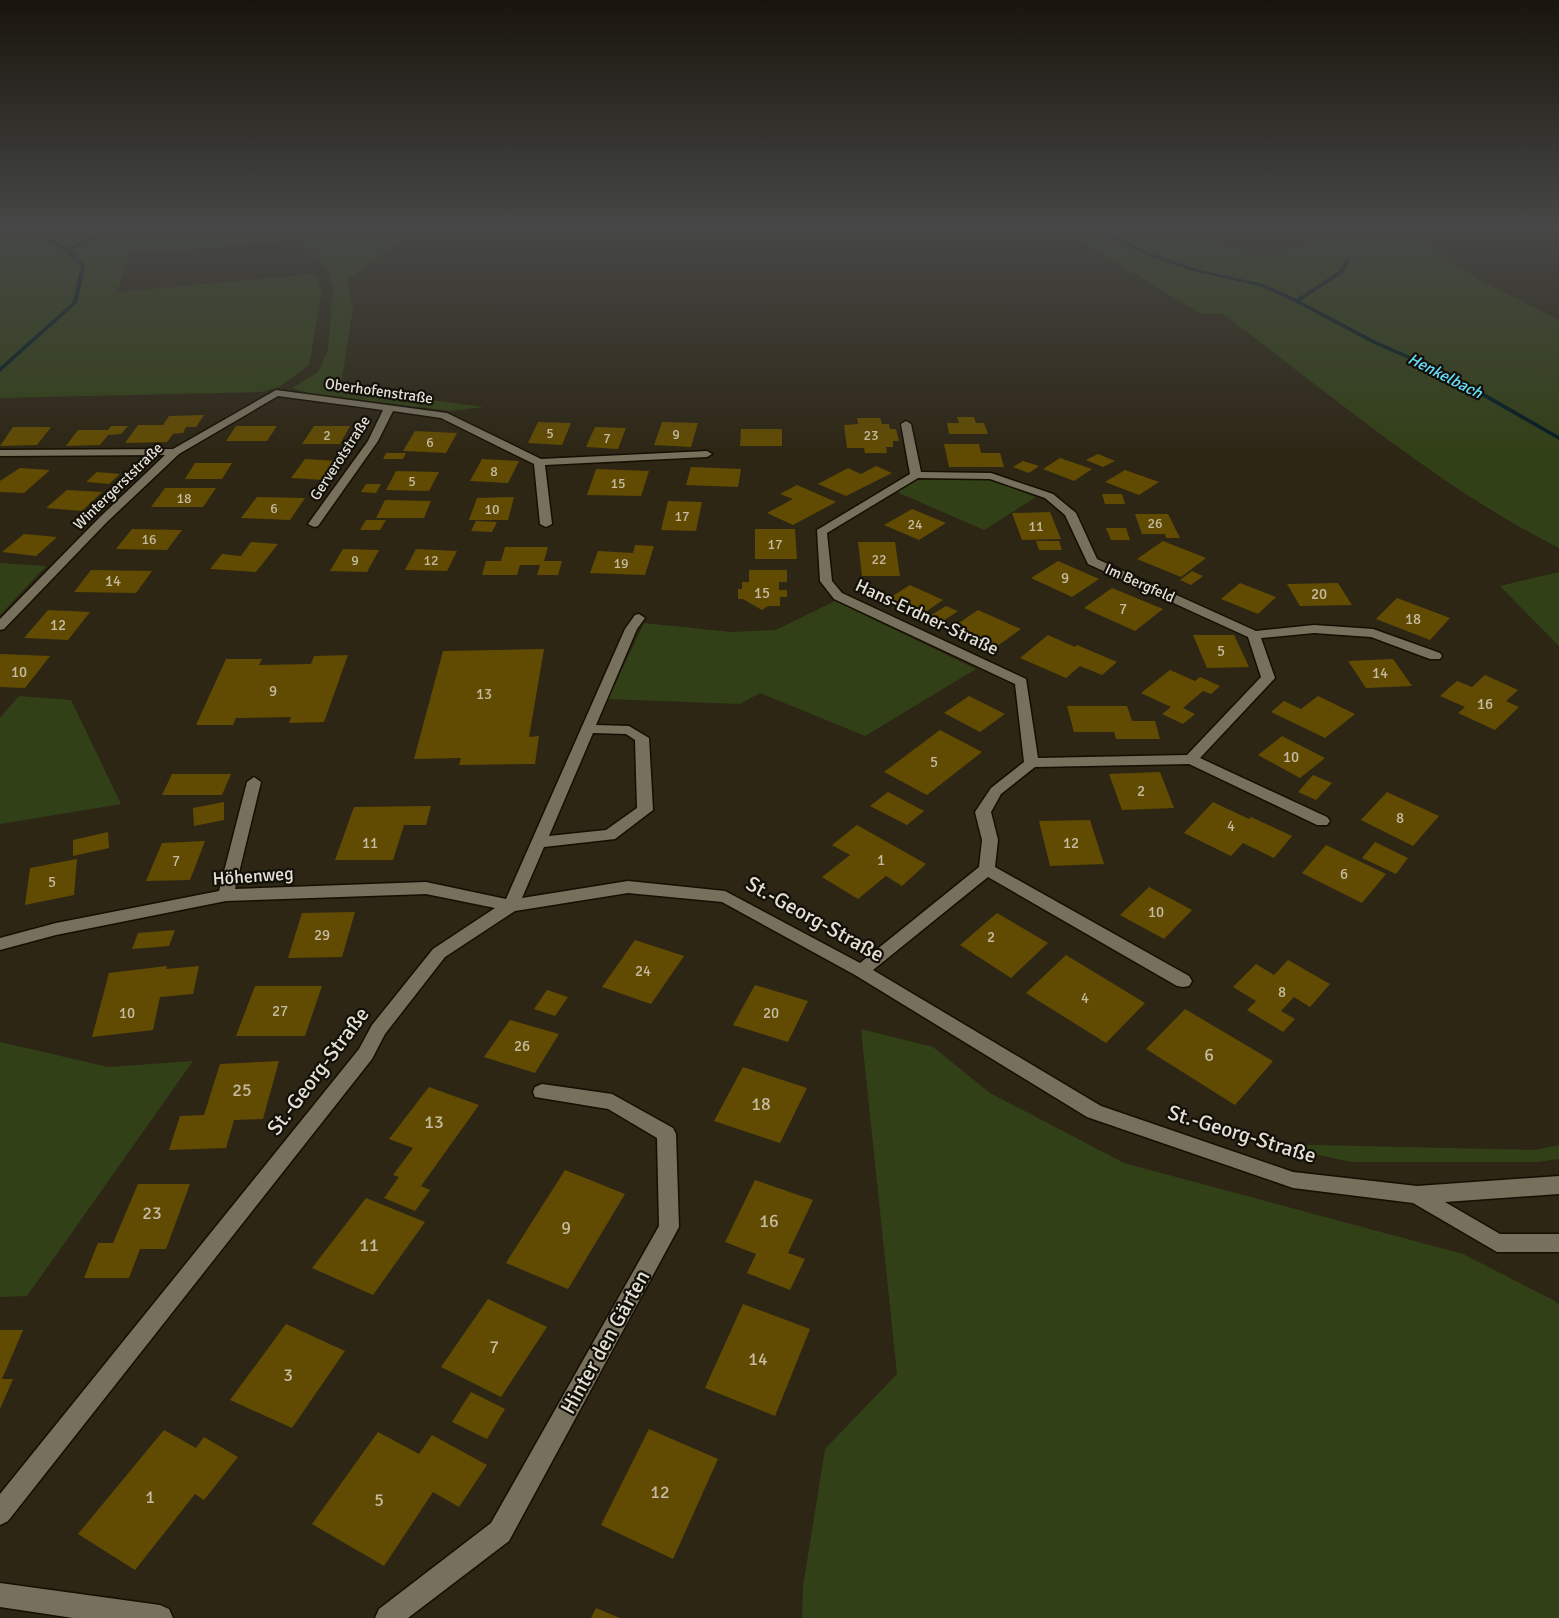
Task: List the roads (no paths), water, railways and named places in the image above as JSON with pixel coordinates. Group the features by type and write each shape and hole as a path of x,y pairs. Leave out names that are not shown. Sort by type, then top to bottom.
{"street":[{"name":"Oberhofenstraße","path":"276,393 443,415 539,462 707,454"},
{"name":"Wintergerststraße","path":"0,626 103,520 175,452 276,393"},
{"name":"Gerverotstraße","path":"314,524 372,441 390,407"},
{"path":"906,423 916,475"},
{"path":"0,453 175,452"},
{"path":"539,462 546,524"},
{"name":"Im Bergfeld","path":"916,475 992,476 1049,496 1070,513 1092,561 1254,635"},
{"name":"Hans-Erdner-Straße","path":"916,475 821,531 826,581 837,596 1021,682 1031,763"},
{"path":"511,906 587,729 632,628 639,618"},
{"path":"1191,759 1268,678 1254,635 1314,629 1373,633 1435,656"},
{"path":"539,842 610,835 645,810 642,738 629,730 587,729"},
{"path":"861,971 987,869 990,840 983,812 996,791 1031,763 1191,759 1322,821"},
{"path":"226,895 254,782"},
{"path":"987,869 1183,981"},
{"name":"St.-Georg-Straße","path":"0,1513 366,1054 378,1030 439,953 511,906 628,887 725,897 861,971 1094,1112 1293,1180 1417,1195 1559,1185"},
{"name":"Höhenweg","path":"0,944 56,928 226,895 426,888 511,906"},
{"name":"Hinter den Gärten","path":"388,1618 500,1532 669,1227 666,1134 612,1102 542,1092"},
{"path":"1417,1195 1497,1243 1559,1243"},
{"path":"0,1594 160,1618"}],"waterway":[{"path":"0,370 74,303"},
{"name":"Henkelbach","path":"1300,303 1374,342 1449,375 1559,438"}]}
